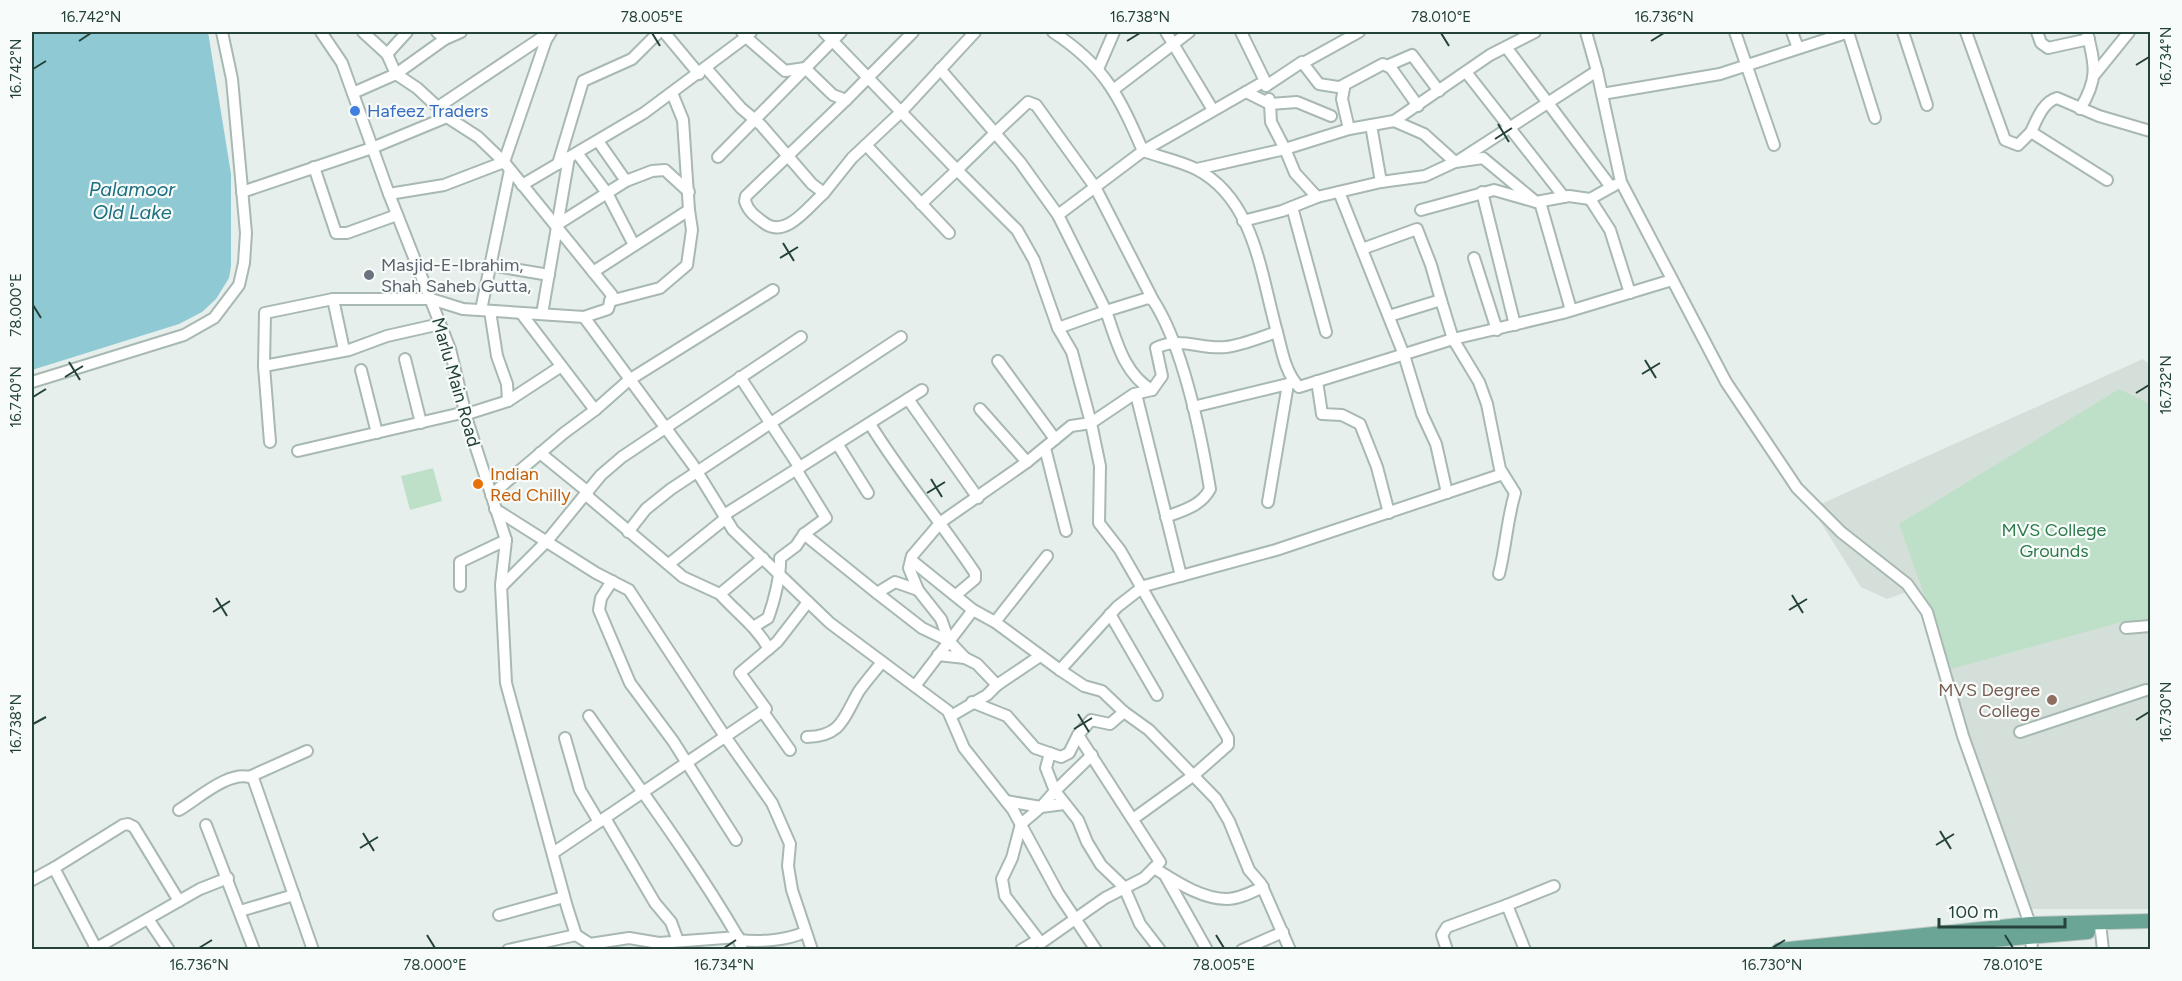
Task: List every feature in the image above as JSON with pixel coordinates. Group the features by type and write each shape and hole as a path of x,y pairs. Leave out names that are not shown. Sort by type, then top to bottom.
{"main road":[{"path":"1779,950 2031,936 2151,921"},
{"path":"2100,927 2151,930"},
{"path":"1876,950 2004,944 2031,936"}],"street":[{"path":"32,382 175,338 214,318 239,285 244,263 246,233 232,79 222,32"},
{"name":"Marlu Main Road","path":"321,32 342,63 389,194 450,349 466,413 506,540 502,586 506,683 576,935"},
{"path":"270,442 264,366 265,313 333,299 431,299 463,309 584,317 608,309 612,295 507,166 478,137 447,117 438,107 396,74 387,54 363,32"},
{"path":"387,54 407,32"},
{"path":"353,93 396,74 441,35 460,32"},
{"path":"438,107 550,32"},
{"path":"508,401 507,384 485,310 490,265 507,166 550,32"},
{"path":"558,164 582,81 632,59 659,32"},
{"path":"664,32 754,119 812,184 824,193"},
{"path":"824,32 1017,230 1034,260 1058,328 1072,352 1100,466 1099,523 1120,550 1228,738 1228,746 1194,776 1133,819"},
{"path":"718,157 841,32"},
{"path":"914,32 746,196 747,207 754,216 768,226 780,229 788,226 824,193 866,145 901,112 975,32"},
{"path":"1053,32 1079,49 1098,69 1113,90 1143,152 1197,169 1232,198 1243,221 1262,263 1291,383 1268,501"},
{"path":"1098,69 1114,32"},
{"path":"1166,32 1213,110"},
{"path":"1113,90 1189,32"},
{"path":"1241,32 1266,84 1271,122 1295,173 1317,197"},
{"path":"1058,215 1143,152 1213,110 1266,84 1359,32"},
{"path":"1197,169 1285,149 1349,129 1394,121 1466,72 1535,32"},
{"path":"1586,32 1602,94 1616,184"},
{"path":"1735,32 1774,145"},
{"path":"1792,32 1798,48"},
{"path":"1602,94 1720,74 1848,32 1875,118"},
{"path":"1903,32 1927,105"},
{"path":"1966,32 2006,140 2018,146 2031,132 2050,100 2057,98 2080,109 2151,131"},
{"path":"2037,32 2041,43 2048,48 2088,35 2095,74 2094,85 2080,109"},
{"path":"2095,74 2129,32"},
{"path":"522,185 644,114 703,71 747,33 785,71 804,68"},
{"path":"1506,47 1547,102 1616,184 1672,280 1726,382 1797,488 1841,532 1901,578 1921,600 1927,612 1963,736 2031,936"},
{"path":"1340,87 1377,66 1389,65 1406,56 1414,56 1439,91"},
{"path":"1303,63 1318,84 1344,88 1342,99 1349,129"},
{"path":"1389,65 1418,106"},
{"path":"804,68 833,95 846,100"},
{"path":"940,69 1020,162 1058,215 1106,311 1128,369 1137,381 1152,390"},
{"path":"1243,221 1317,197 1381,182 1425,176 1455,162 1597,71"},
{"path":"1466,72 1564,197"},
{"path":"1246,92 1270,104 1297,102 1331,116"},
{"path":"610,301 660,288 687,265 692,230 683,120 672,93"},
{"path":"921,204 1021,106 1032,102 1095,187 1173,343 1193,407 1210,489 1205,498 1196,505 1166,517"},
{"path":"242,192 372,148 447,117"},
{"path":"1394,121 1424,134 1455,162"},
{"path":"1371,125 1381,182"},
{"path":"2031,132 2107,180"},
{"path":"598,141 627,181"},
{"path":"866,145 949,233"},
{"path":"573,155 607,193 634,245"},
{"path":"542,314 557,226 573,155"},
{"path":"1455,162 1483,158 1538,202 1571,310"},
{"path":"389,194 444,185 507,166"},
{"path":"314,167 336,233 347,233 397,214"},
{"path":"557,226 627,181 652,171 665,170 689,192"},
{"path":"1421,210 1494,190 1538,202 1564,197 1590,199 1616,184"},
{"path":"1339,192 1404,355 1422,414 1436,444 1447,493"},
{"path":"1482,192 1515,325"},
{"path":"1590,199 1610,230 1630,293"},
{"path":"1292,207 1326,332"},
{"path":"593,272 689,210"},
{"path":"1362,249 1417,229 1431,265 1453,339 1479,382 1487,404 1503,474 1515,493 1507,520 1506,546 1499,574"},
{"path":"1474,258 1497,330"},
{"path":"490,265 549,275"},
{"path":"1193,407 1291,383 1299,387 1453,339 1497,330 1672,280"},
{"path":"491,495 629,380 773,291"},
{"path":"1058,328 1148,298 1153,300"},
{"path":"333,299 344,350"},
{"path":"1389,316 1441,300"},
{"path":"521,313 595,410"},
{"path":"584,317 697,471 733,530 830,623 948,711 963,748 1006,801 1075,919 1096,950"},
{"path":"264,366 344,350 387,336 440,324"},
{"path":"877,593 895,582 941,522 1027,462 1071,426 1091,423 1136,394 1152,390 1162,376 1156,348 1173,343 1227,347 1277,332"},
{"path":"628,532 646,509 697,471 901,337"},
{"path":"502,586 547,541 601,475 622,457 801,338"},
{"path":"405,359 421,423"},
{"path":"998,361 1055,439"},
{"path":"298,451 466,413 508,401 560,367"},
{"path":"362,370 377,433"},
{"path":"740,377 771,424 826,518 804,534 796,546 780,558 781,576 775,584 768,618 755,626"},
{"path":"1317,381 1322,414 1342,416 1360,424 1377,467 1389,513"},
{"path":"669,564 725,516 922,390"},
{"path":"1136,394 1181,576"},
{"path":"908,399 978,498"},
{"path":"980,409 1027,462"},
{"path":"870,424 906,480 941,522 976,577 956,596"},
{"path":"838,445 868,493"},
{"path":"1045,448 1066,531"},
{"path":"540,453 683,578 720,594 738,614 755,626 770,649"},
{"path":"1060,670 1110,614 1141,587 1276,550 1503,474"},
{"path":"495,509 629,590 724,735 772,803 785,828 790,844 789,866 792,890 812,950"},
{"path":"804,534 922,628 949,641 965,658 977,664 997,685"},
{"path":"460,586 460,562 506,540"},
{"path":"995,622 1047,555"},
{"path":"720,594 763,558"},
{"path":"910,564 918,590 941,619 949,641"},
{"path":"910,564 1084,686 1102,691 1124,712 1149,730 1216,799 1229,821 1249,870 1263,887 1290,950"},
{"path":"612,580 601,598 599,610 630,683 686,761 736,840"},
{"path":"895,582 918,590"},
{"path":"553,853 724,735 762,712 765,709 740,673 770,649 808,602"},
{"path":"915,686 973,610"},
{"path":"1110,614 1157,695"},
{"path":"2126,628 2151,626"},
{"path":"938,655 965,658"},
{"path":"951,716 987,695 997,685 1040,656"},
{"path":"807,737 820,737 836,730 844,720 858,692 882,662"},
{"path":"2020,732 2146,690"},
{"path":"972,702 1006,716 1035,748 1061,757 1069,753 1078,735 1091,720 1110,724 1124,712"},
{"path":"762,712 790,750"},
{"path":"589,716 642,793 664,820 715,896 740,942"},
{"path":"1078,735 1092,755 1160,862 1144,878 1124,887 1041,944 1005,896 1002,879 1012,858 1021,824 1092,755"},
{"path":"565,738 580,790 602,820 654,903 671,922 678,941"},
{"path":"179,810 219,784 249,777 307,751"},
{"path":"1050,753 1046,768 1055,791 1078,820 1087,842 1101,865 1124,887 1140,924 1160,950"},
{"path":"249,777 256,783 313,950"},
{"path":"1006,801 1041,807 1064,804"},
{"path":"32,880 128,824 134,827 179,901"},
{"path":"206,825 254,950"},
{"path":"54,868 96,949 179,901 228,878"},
{"path":"1154,868 1212,897 1227,899 1263,887"},
{"path":"1164,874 1207,950"},
{"path":"1447,950 1442,935 1447,927 1554,886"},
{"path":"240,911 294,895"},
{"path":"499,915 564,897"},
{"path":"1507,905 1524,950"},
{"path":"148,919 169,950"},
{"path":"2100,927 2103,950"},
{"path":"508,950 576,935 591,947 629,938 659,943 678,941 757,942 796,936 805,932"},
{"path":"1242,950 1283,932"},
{"path":"1021,950 1038,940"}],"shaded area":[{"name":"MVS Degree College","path":"2143,359 2150,365 2150,909 2025,909 1915,589 1887,599 1861,587 1812,508"}],"green space":[{"name":"MVS College Grounds","path":"2119,389 2150,404 2150,622 2118,623 1951,669 1899,524"},
{"path":"433,468 442,501 410,510 401,476"}],"water":[{"name":"Palamoor Old Lake","path":"32,32 208,32 231,174 231,266 229,278 216,299 202,312 179,324 32,370"}],"place":[{"name":"Hafeez Traders","path":"355,111"},
{"name":"Masjid-E-Ibrahim, Shah Saheb Gutta,","path":"369,275"},
{"name":"Indian Red Chilly","path":"478,484"},
{"name":"MVS Degree College","path":"2052,700"}]}
